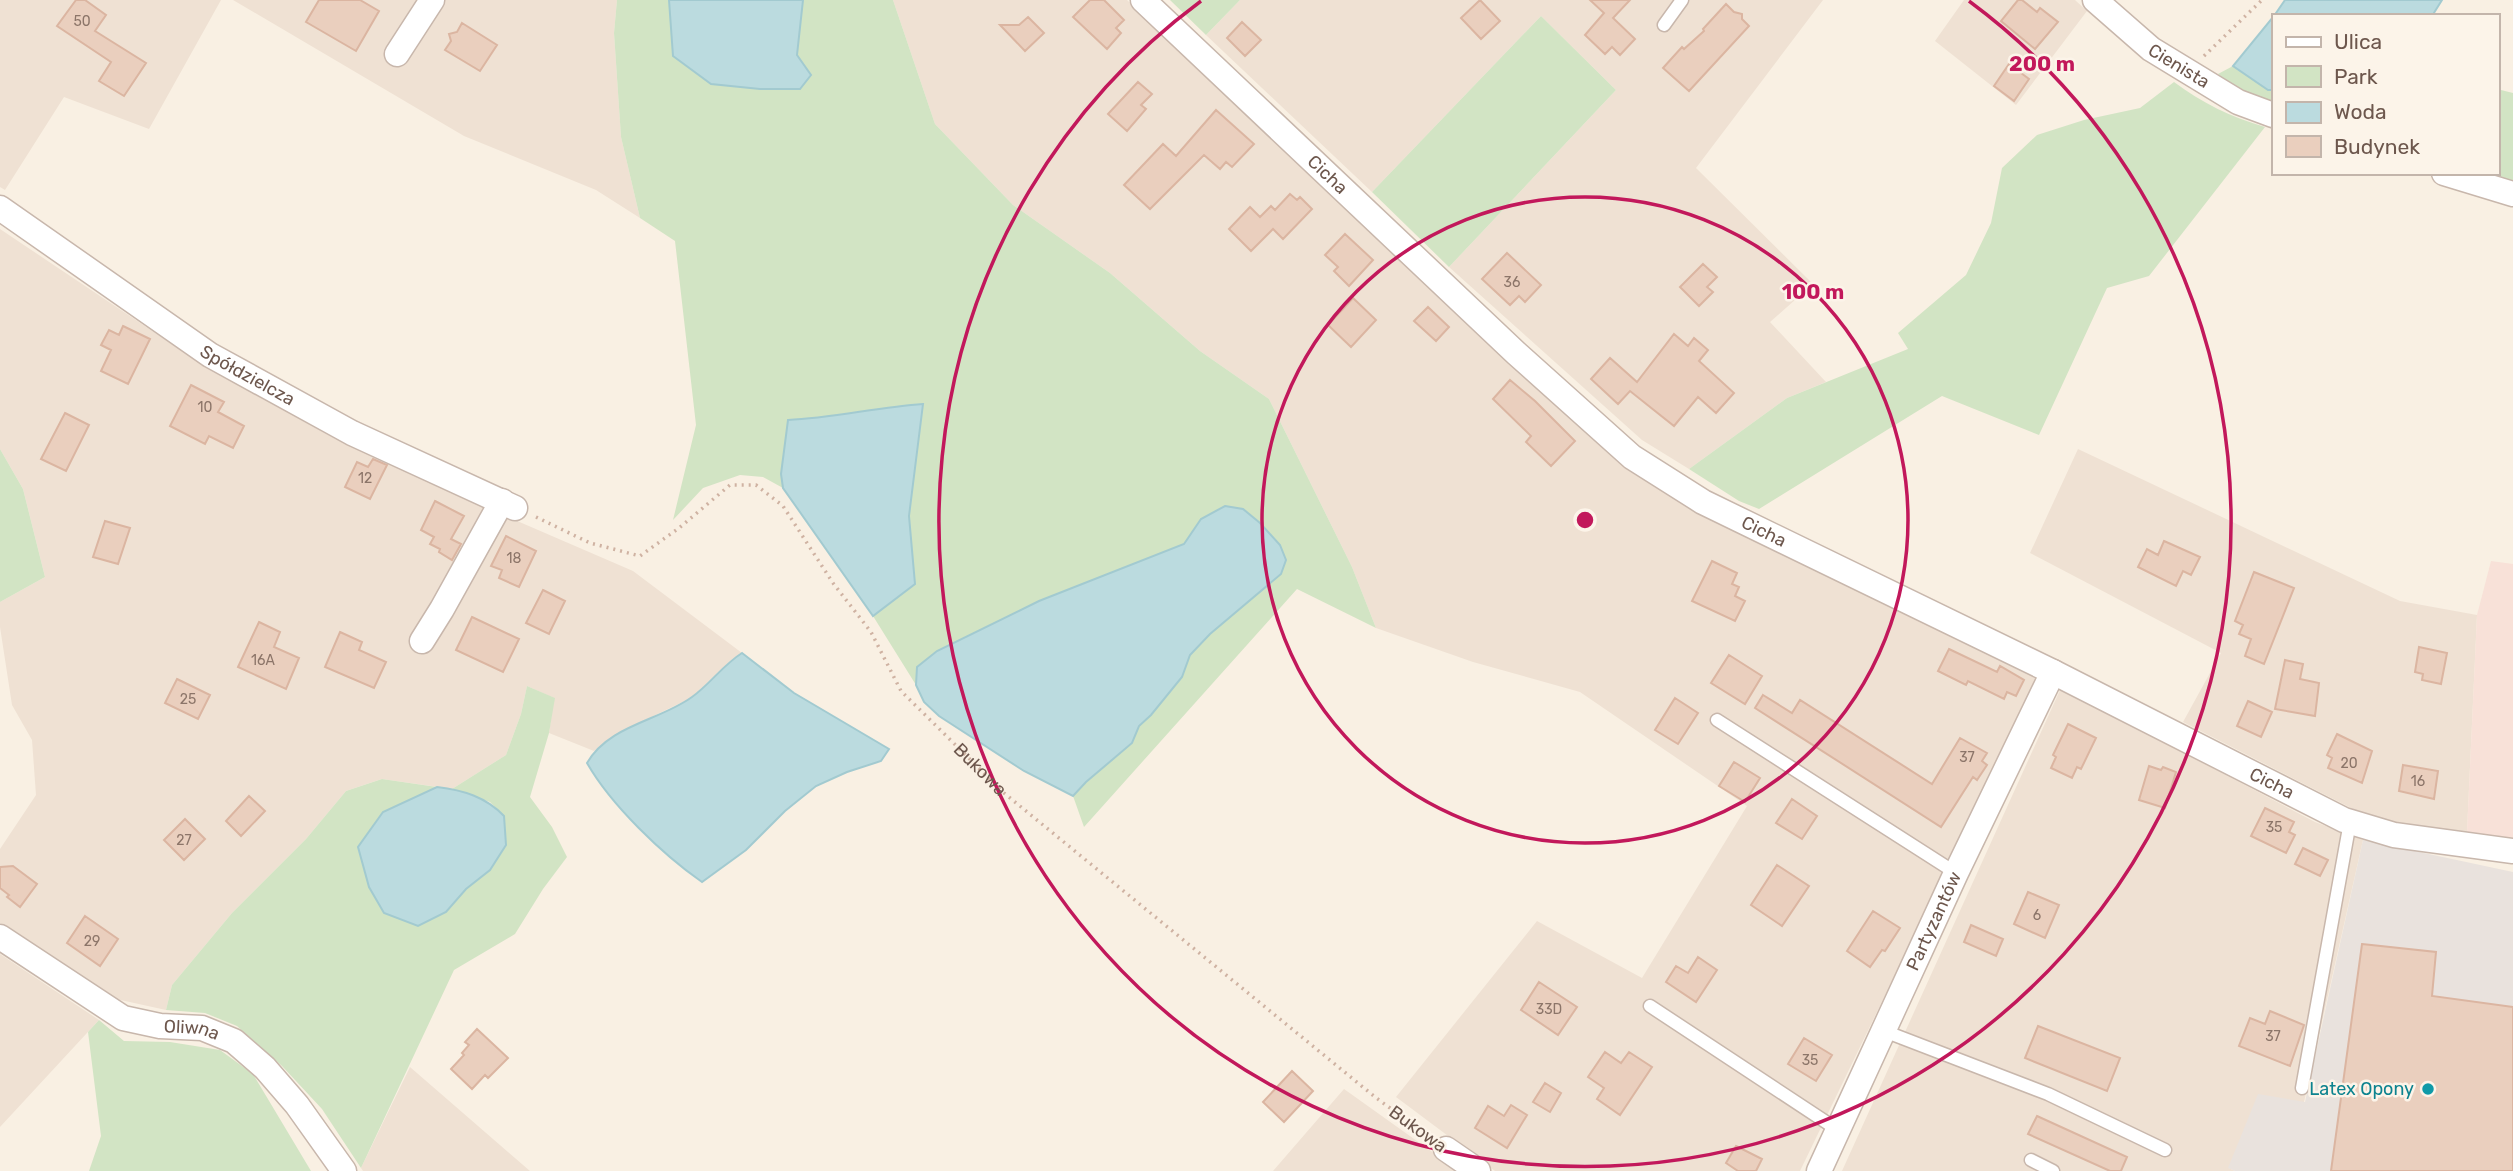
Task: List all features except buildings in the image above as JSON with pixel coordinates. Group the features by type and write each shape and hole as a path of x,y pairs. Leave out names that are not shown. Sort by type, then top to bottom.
{"street":[{"path":"397,54 432,0"},
{"name":"Cicha","path":"1143,0 1516,353 1632,457 1703,502 2053,672 2350,822 2394,835 2513,851"},
{"name":"Cienista","path":"2095,0 2151,49 2238,102 2272,115"},
{"path":"2451,175 2513,194"},
{"name":"Spółdzielcza","path":"0,208 210,355 352,433 509,504"},
{"path":"422,641 509,504"},
{"name":"Partyzantów","path":"1819,1171 1956,873 2053,672"},
{"name":"Oliwna","path":"0,937 123,1018 160,1026 202,1028 234,1041 265,1068 297,1105 344,1171"},
{"name":"Bukowa","path":"1446,1149 1478,1171"}],"lane":[{"path":"1664,25 1682,0"},
{"path":"1717,720 1956,873"},
{"path":"2302,1088 2350,822"},
{"path":"1650,1006 1838,1130"},
{"path":"1884,1031 2048,1094 2165,1150"},
{"path":"2031,1160 2053,1171"}],"path":[{"path":"2187,71 2262,0"},
{"name":"Bukowa","path":"509,504 590,543 640,556 679,528 730,485 755,485 783,506 833,583 872,632 901,691 1004,793 1375,1097 1446,1149"}],"shaded area":[{"path":"0,0 221,0 149,129 64,97 5,190 0,187"},
{"path":"233,0 617,0 614,33 621,137 640,218 596,190 464,136"},
{"path":"893,0 1127,0 1631,471 2040,675 1800,1171 1495,1171 1396,1097 1537,921 1642,978 1747,806 1580,692 1473,662 1376,628 1352,567 1269,399 1200,351 1110,273 1013,205 935,124"},
{"path":"1240,0 1823,0 1696,168 1813,284 1770,322 1826,382 1787,398 1689,469 1642,440 1449,267 1616,90 1541,16 1372,192 1206,35"},
{"path":"1964,0 2075,0 2087,11 2016,105 1935,41"},
{"path":"0,229 203,365 330,436 459,496 633,571 742,653 691,698 620,732 594,751 549,733 554,698 527,686 521,714 506,755 452,789 382,779 346,791 306,839 232,913 172,985 166,1010 116,999 0,923 0,849 36,795 32,740 12,705 0,627 0,602 45,577 23,489 0,449"},
{"path":"2078,449 2400,601 2477,615 2467,832 2402,825 2355,810 2183,722 2221,653 2030,553"},
{"path":"2491,561 2513,564 2513,838 2467,832 2477,615"},
{"path":"2061,688 2315,822 2363,840 2304,1102 2229,1168 2235,1171 1842,1171"},
{"path":"2363,840 2513,872 2513,1171 2235,1171 2228,1168 2258,1094 2305,1102"},
{"path":"0,954 99,1020 0,1127"},
{"path":"410,1067 530,1171 363,1171 361,1168"},
{"path":"1344,1089 1459,1171 1273,1171"}],"green space":[{"path":"617,0 669,0 673,56 796,55 803,0 893,0 935,124 1013,205 1110,273 1200,351 1269,399 1352,567 1376,628 1297,589 1084,827 1073,796 1132,743 1139,726 1182,677 1190,655 1210,634 1281,574 1201,519 1184,544 1039,601 937,651 917,667 916,685 873,616 915,584 909,516 923,404 788,420 781,474 783,488 763,477 740,475 703,488 673,520 696,425 675,241 640,218 621,137 614,33"},
{"path":"1170,0 1240,0 1206,35"},
{"path":"1541,16 1616,90 1449,267 1372,192"},
{"path":"2233,66 2272,90 2272,103 2238,91 2218,74"},
{"path":"2174,82 2217,109 2265,127 2149,276 2107,288 2039,435 1942,396 1759,509 1739,501 1689,469 1787,398 1908,349 1898,333 1966,275 1991,223 2002,168 2037,135 2084,120 2140,108"},
{"path":"2499,90 2513,93 2513,182 2490,175 2499,175"},
{"path":"0,449 23,489 45,577 0,602"},
{"path":"527,686 555,698 549,733 530,797 552,827 567,857 515,934 454,970 361,1168 322,1109 282,1066 237,1026 205,1013 166,1010 172,985 232,913 306,839 346,791 382,779 437,787 383,812 446,912 466,889 490,870 504,816 490,802 452,789 506,755 521,714"},
{"path":"99,1020 124,1041 170,1042 220,1050 253,1074 311,1171 89,1171 101,1136 88,1032"}],"water":[{"path":"669,0 803,0 797,55 811,75 800,89 760,89 711,84 673,56"},
{"path":"2285,0 2442,0 2433,14 2275,14"},
{"path":"2272,18 2272,90 2233,66"},
{"path":"923,404 909,516 915,584 873,616 783,488 781,474 788,420"},
{"path":"1225,506 1243,509 1280,545 1286,560 1281,574 1210,634 1190,655 1182,677 1139,726 1132,743 1073,796 1024,771 939,716 924,702 916,685 917,667 937,651 1039,601 1184,544 1201,519"},
{"path":"742,653 794,693 889,749 881,761 816,786 785,811 746,850 702,882 638,828 609,795 587,763 596,750 608,740 692,697"},
{"path":"437,787 474,796 497,809 504,816 506,845 490,870 466,889 446,912 418,926 384,913 369,887 358,847 383,812"}],"place":[{"name":"Latex Opony","path":"2428,1089"}]}
